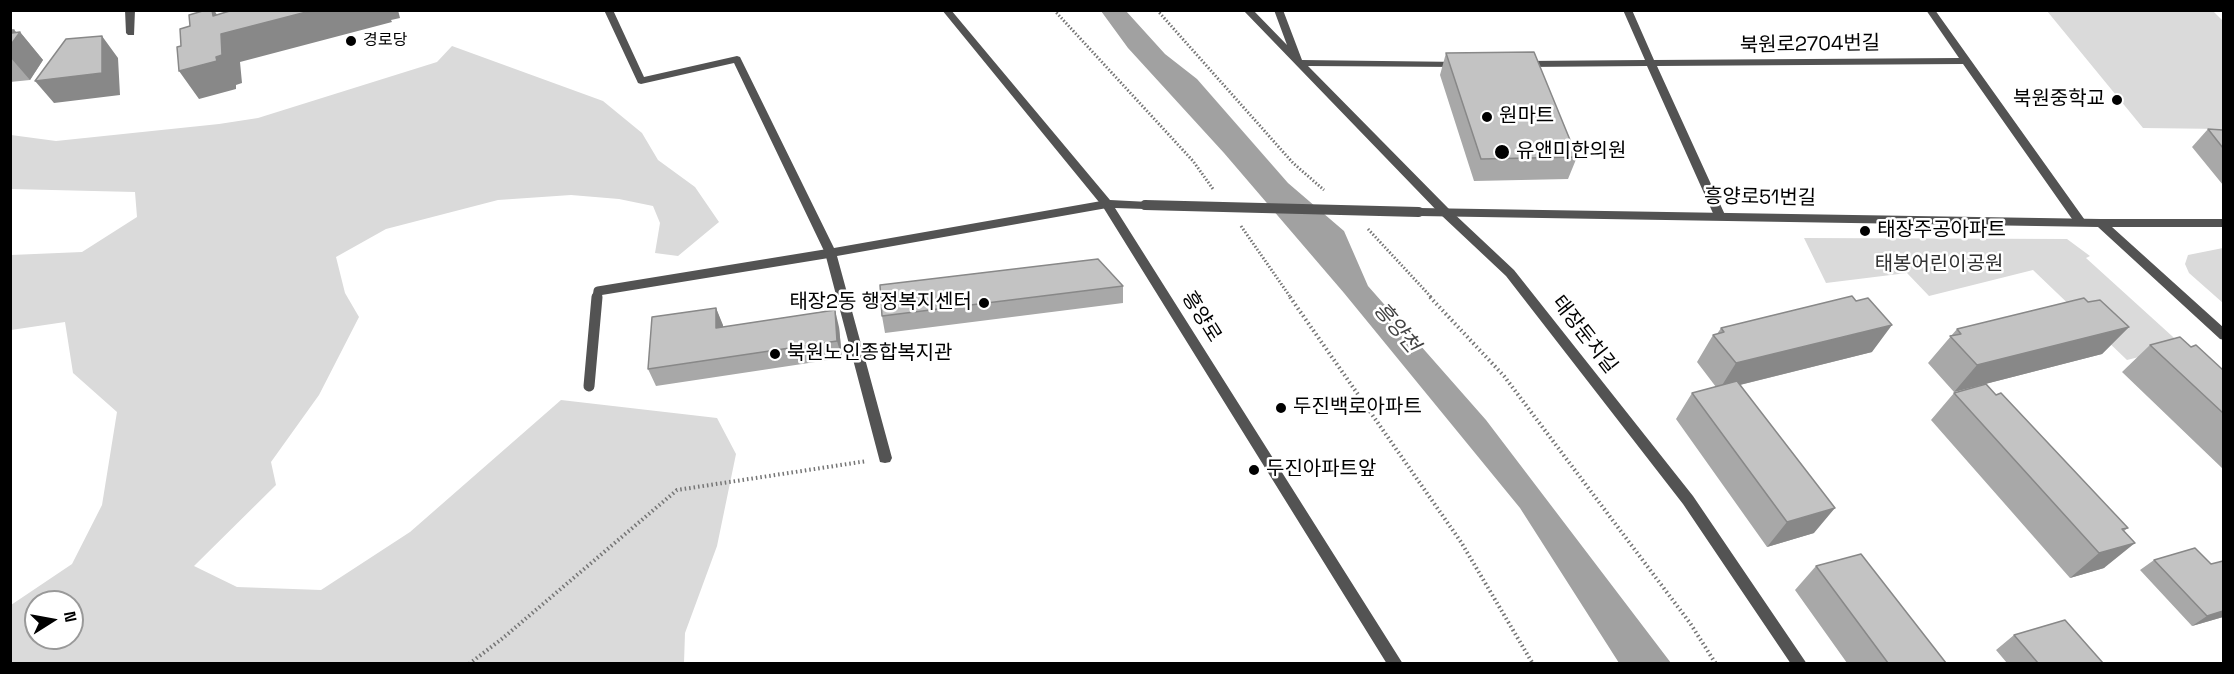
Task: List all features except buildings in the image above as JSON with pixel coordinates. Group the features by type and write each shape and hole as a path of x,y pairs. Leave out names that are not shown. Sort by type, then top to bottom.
{"street":[{"path":"130,10 131,33"},
{"path":"608,10 641,81 737,59 831,253 885,458"},
{"name":"흥양로","path":"946,10 1107,204 1396,663"},
{"name":"태장둔치길","path":"1247,10 1445,212 1510,273 1688,500 1800,663"},
{"path":"1278,10 1299,63 1476,64"},
{"path":"1627,10 1720,217"},
{"path":"1930,10 2081,223"},
{"name":"북원로2704번길","path":"1653,65 1967,61"},
{"path":"1511,64 1653,65"},
{"path":"831,253 1107,204"},
{"name":"흥양로51번길","path":"1107,204 1419,212 2081,223 2223,223"},
{"path":"2101,223 2223,336"}],"lane":[{"path":"589,386 598,291 831,253"}],"path":[{"path":"1054,10 1193,161 1219,197"},
{"path":"1157,10 1293,163 1327,193"},
{"path":"1361,223 1378,238 1504,376 1690,623 1716,663"},
{"path":"1239,225 1461,542 1533,663"},
{"path":"469,663 503,638 677,490 885,458"}],"green space":[{"path":"2047,11 2213,11 2223,21 2223,129 2143,128"},
{"path":"452,46 603,101 642,133 658,160 695,187 719,222 678,256 655,253 660,223 653,206 619,199 571,195 498,200 386,229 336,257 345,293 359,317 319,395 271,462 276,485 194,566 237,587 321,590 410,532 561,400 717,418 736,454 717,546 685,633 684,663 11,663 11,605 24,596 24,650 84,650 84,590 33,590 72,564 102,505 117,412 73,373 65,322 11,330 11,255 82,252 137,217 135,192 11,189 11,135 56,141 258,118 437,62"},
{"name":"태봉어린이공원","path":"1804,238 2067,239 2090,256 2086,258 2183,346 2127,360 2033,270 1929,296 1907,273 1826,283"},
{"path":"2224,248 2223,303 2189,273 2185,264 2188,255"}],"water":[{"name":"흥양천","path":"1101,11 1126,11 1165,54 1197,79 1288,183 1344,231 1368,286 1486,420 1671,663 1619,663 1520,508 1344,293 1224,153 1128,48"}],"place":[{"name":"경로당","path":"351,41"},
{"name":"북원중학교","path":"2117,100"},
{"name":"원마트","path":"1487,117"},
{"name":"유앤미한의원","path":"1502,152"},
{"name":"태장주공아파트","path":"1865,231"},
{"name":"태장2동 행정복지센터","path":"984,303"},
{"name":"북원노인종합복지관","path":"775,354"},
{"name":"두진백로아파트","path":"1281,408"},
{"name":"두진아파트앞","path":"1254,470"}]}
